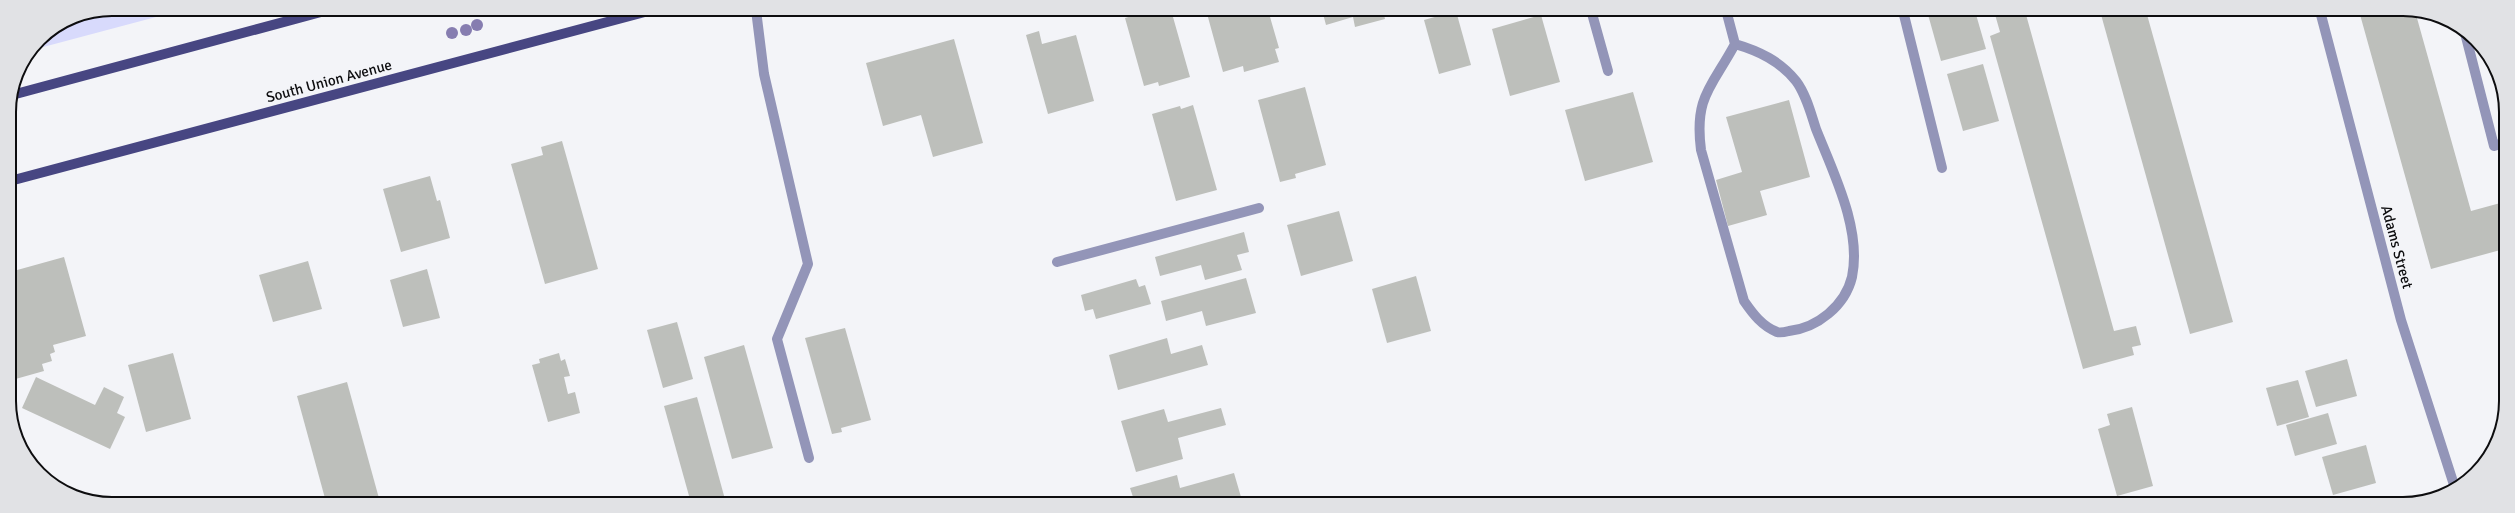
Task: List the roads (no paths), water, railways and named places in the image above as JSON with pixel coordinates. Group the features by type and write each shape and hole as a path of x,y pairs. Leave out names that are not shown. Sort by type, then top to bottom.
{"main road":[{"path":"18,93 306,16"},
{"name":"South Union Avenue","path":"16,179 633,16"}],"street":[{"path":"757,16 764,74 808,264 777,339 809,458"},
{"path":"1593,16 1608,71"},
{"path":"1728,16 1735,44 1708,86 1702,99 1698,132 1701,150 1744,301 1758,320 1778,333 1796,330 1818,323 1838,304 1852,278 1853,246 1844,200 1796,82 1777,62 1756,50 1735,44"},
{"path":"1905,16 1942,168"},
{"name":"Adams Street","path":"2321,16 2401,320 2453,483"},
{"path":"2467,41 2494,146 2499,144"},
{"path":"1057,262 1259,208"}]}
